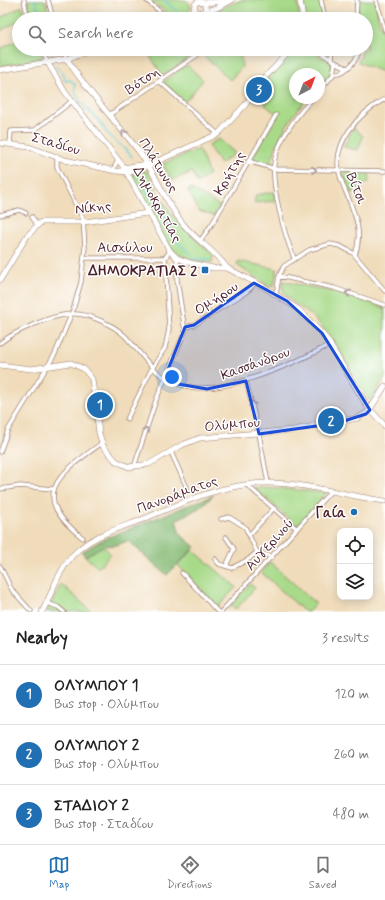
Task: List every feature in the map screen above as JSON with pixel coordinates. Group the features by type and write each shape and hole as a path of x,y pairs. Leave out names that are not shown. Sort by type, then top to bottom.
{"street":[{"path":"24,0 27,12"},
{"path":"48,0 51,12"},
{"path":"146,0 161,12"},
{"path":"191,0 195,6 196,12 217,8 231,0"},
{"path":"192,12 195,6 202,3 218,3 231,0"},
{"path":"300,0 302,12"},
{"path":"321,0 324,12"},
{"path":"356,12 357,0"},
{"path":"376,0 385,30"},
{"path":"202,3 205,7 202,12"},
{"name":"Δημοκρατίας","path":"44,56 72,101 118,159 170,251 177,258 213,268 227,268 276,295 306,317 331,344 370,410 385,426"},
{"name":"Πλάτωνος","path":"66,56 86,88 147,164 174,212 200,241 219,257 227,268"},
{"path":"0,70 48,63 74,56"},
{"name":"Βότση","path":"109,115 196,56"},
{"name":"Σταδίου","path":"0,143 29,147 57,157 105,168 125,170 147,164 218,134 245,105 267,75 285,56"},
{"path":"326,56 347,68"},
{"path":"334,73 338,74 347,68 358,56"},
{"path":"325,84 334,73 335,62"},
{"path":"159,81 218,134"},
{"name":"Βίτσι","path":"355,255 359,240 357,219 338,170 340,149 349,130 367,111 385,99"},
{"path":"10,144 11,131 35,130 72,101"},
{"path":"294,258 281,218 275,169 276,155 287,133 309,104"},
{"name":"Κρήτης","path":"200,241 212,224 276,115"},
{"path":"0,452 8,430 49,366 72,314 80,285 84,258 84,222 80,210 57,166 57,157"},
{"path":"114,168 118,159"},
{"path":"248,161 275,169 385,171"},
{"name":"Σταδίου","path":"105,168 125,170"},
{"path":"0,215 19,210 26,213"},
{"name":"Νίκης","path":"39,224 84,222 148,213"},
{"path":"0,280 27,236 39,224 32,217"},
{"path":"276,295 278,276 283,267 294,258 311,249 328,244 340,246 355,255 385,291"},
{"path":"127,419 152,368 164,349 168,336 164,258 170,251"},
{"name":"Αισχύλου","path":"84,258 164,258"},
{"path":"0,365 31,369 73,364 82,367 90,374 92,381 102,443 108,453 116,461 124,466 134,467 165,377 185,327 177,280 177,258"},
{"path":"278,276 334,288 385,305"},
{"name":"Ομήρου","path":"185,327 194,326 233,301 250,289 254,282"},
{"name":"Κασσάνδρου","path":"0,343 40,323 72,314 93,318 114,327 125,336 152,368 165,377 178,384 207,389 246,381 331,344"},
{"path":"246,381 259,434 268,483"},
{"name":"Ολύμπου","path":"134,467 149,464 189,442 204,438 259,434 344,422 361,417 370,410 385,386"},
{"path":"83,538 62,520 55,507 53,489 63,474 102,443"},
{"path":"171,452 188,490"},
{"name":"Πανοράματος","path":"42,612 66,564 75,553 89,542 214,491 268,483 332,490 385,501"},
{"path":"247,485 297,529"},
{"path":"0,489 20,486 53,489"},
{"name":"Αυγερινού","path":"220,612 332,490"},
{"path":"250,534 274,508"},
{"path":"221,520 229,517 233,518 245,527 250,534 257,552"},
{"path":"226,537 234,549 226,566"},
{"path":"257,552 272,557"},
{"path":"215,559 219,564 235,567 257,552"},
{"path":"0,566 12,590 31,611"},
{"path":"182,573 220,612"},
{"path":"47,603 58,607 64,612"}],"highlighted area":[{"path":"254,283 287,301 322,333 370,410 366,414 338,423 259,434 246,381 207,389 178,384 165,377 185,327 194,325"}],"green space":[{"path":"27,0 45,0 48,12 30,12"},
{"path":"150,0 186,0 190,4 191,8 188,12 166,12"},
{"path":"241,0 297,0 299,12 212,12"},
{"path":"303,0 320,0 323,12 305,12"},
{"path":"359,0 375,0 379,21 385,37 385,73 358,62 361,56 373,56 373,12 358,12"},
{"path":"22,6 24,12 12,12 12,25 0,31 0,18"},
{"path":"12,43 12,56 42,56 42,59 0,66 0,49"},
{"path":"150,56 192,56 163,75"},
{"path":"204,56 241,56 242,67 230,80"},
{"path":"289,56 320,56 331,62 332,69 325,79 325,68 289,68 289,104 302,104 283,131 271,165 251,160 278,115 265,105 267,102 258,92 280,64"},
{"path":"187,65 203,80 185,102 163,82"},
{"path":"354,128 363,136 358,150 343,147"},
{"path":"219,139 235,153 220,164 208,145"},
{"path":"199,149 209,174 197,183 192,172 172,180 162,164"},
{"path":"147,171 156,186 157,192 171,213 180,224 213,255 212,262 198,261 184,257 170,246 158,228 132,177 134,173"},
{"path":"370,171 369,182 351,194 343,175 345,172"},
{"path":"191,189 220,206 214,216 199,211 188,191"},
{"path":"274,192 275,201 254,203 256,195"},
{"path":"238,261 277,269 274,286 270,287 237,265"},
{"path":"283,281 342,294 385,308 385,378 370,400 366,397 329,335 313,317 287,297 282,286"},
{"path":"266,487 326,493 297,526 254,488"},
{"path":"214,495 199,508 176,520 180,534 195,547 167,575 128,541 116,545 103,546 85,556 82,552 104,539"},
{"path":"103,546 111,554 98,568 85,556"},
{"path":"193,550 236,587 218,607 178,565"},
{"path":"270,562 316,604 308,612 305,612 261,572"},
{"path":"61,584 92,612 47,612"},
{"path":"250,584 255,588 236,609 231,605"}],"waterway":[{"path":"35,0 39,12"},
{"path":"164,0 177,11"},
{"path":"56,66 64,75 65,81 70,80 75,84 75,91 80,102 98,120 106,132 132,157"},
{"path":"140,178 149,195 162,208 173,238 196,259 209,259"}],"place":[{"name":"ΣΤΑΔΙΟΥ 2","path":"259,90"},
{"name":"ΔΗΜΟΚΡΑΤΙΑΣ 2","path":"205,270"},
{"name":"ΟΛΥΜΠΟΥ 1","path":"100,405"},
{"name":"ΟΛΥΜΠΟΥ 2","path":"331,421"},
{"name":"Γαία","path":"354,512"}]}
